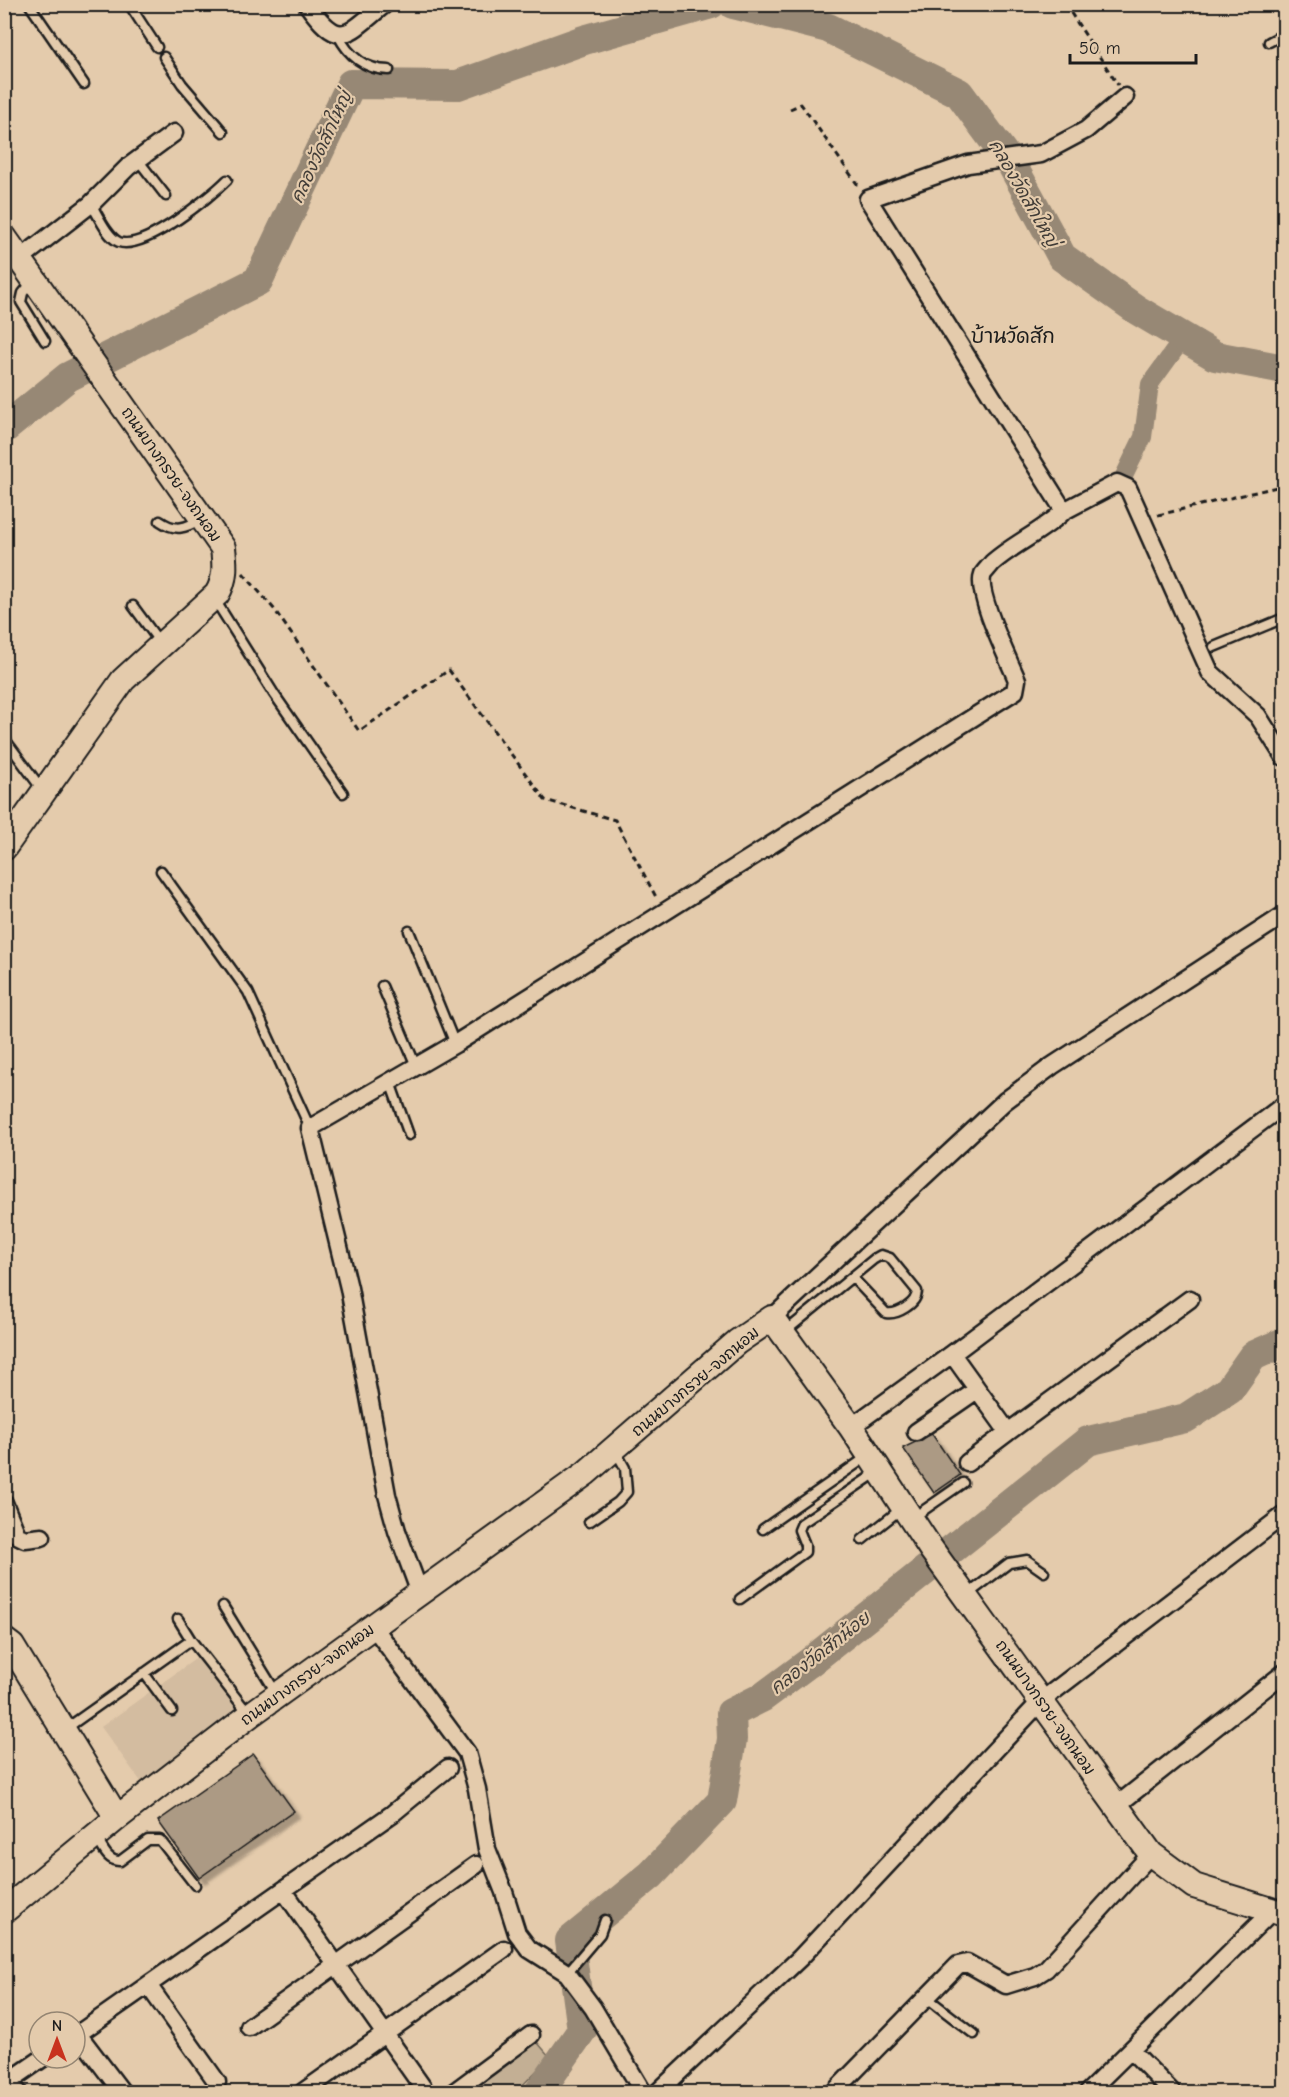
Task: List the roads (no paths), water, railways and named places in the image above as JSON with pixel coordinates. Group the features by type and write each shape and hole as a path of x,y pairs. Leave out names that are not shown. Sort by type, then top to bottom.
{"street":[{"path":"307,4 323,27 338,34 348,33 385,4"},
{"path":"1064,511 868,199 942,171 1041,154 1086,130 1125,97"},
{"path":"20,259 91,204 118,176 174,134"},
{"name":"ถนนบางกรวย-จงถนอม","path":"4,848 110,696 161,644 213,598 224,577 223,548 5,237"},
{"path":"420,1593 397,1531 387,1495 352,1299 310,1128 455,1044 1015,691 1017,680 986,604 982,586 983,574 992,563 1046,528 1064,511 1117,483 1128,488 1210,672 1258,716 1284,757"},
{"path":"778,1325 1005,1101 1052,1066 1284,915"},
{"path":"851,1426 952,1354 1284,1105"},
{"path":"967,1463 1190,1299"},
{"name":"ถนนบางกรวย-จงถนอม","path":"4,1911 117,1818 250,1715 501,1537 615,1450 737,1342 778,1325 851,1426 931,1548 1151,1854 1194,1886 1279,1912"},
{"path":"952,1354 1008,1432"},
{"path":"916,1432 977,1390"},
{"path":"4,1503 17,1535 25,1539 42,1537"},
{"path":"658,2092 792,1966 1041,1701 1284,1515"},
{"path":"373,1626 467,1753 477,1790 487,1849 517,1933 529,1949 567,1973 593,2008 637,2091"},
{"path":"4,1640 12,1646 117,1818"},
{"path":"1116,1806 1284,1673"},
{"path":"87,2027 392,1814 448,1768"},
{"path":"834,2092 958,1965 967,1963 1006,1985 1035,1976 1046,1969 1151,1854"},
{"path":"249,2027 476,1865"},
{"path":"284,1891 426,2092"},
{"path":"1088,2092 1279,1912"},
{"path":"303,2092 504,1949"},
{"path":"148,1984 217,2082"},
{"path":"454,2092 531,2035"},
{"path":"87,2049 122,2092"},
{"path":"1131,2050 1172,2092"},
{"path":"14,2086 31,2070"}],"lane":[{"path":"29,4 84,84"},
{"path":"129,4 157,47"},
{"path":"338,34 344,48 366,66 389,70"},
{"path":"1269,42 1284,34"},
{"path":"164,57 182,84 223,132"},
{"path":"138,160 166,196"},
{"path":"91,204 114,239 125,243 146,237 181,219 211,197 227,180"},
{"path":"34,279 23,293 21,302 45,341"},
{"path":"160,521 167,526 182,528 202,518"},
{"path":"213,598 274,694 343,793"},
{"path":"133,606 161,644"},
{"path":"1214,647 1284,618"},
{"path":"4,738 44,791"},
{"path":"161,871 248,992 310,1128"},
{"path":"409,931 455,1044"},
{"path":"382,986 416,1066"},
{"path":"390,1082 409,1135"},
{"path":"778,1325 852,1277 880,1255 890,1258 917,1292 917,1297 914,1302 892,1314 886,1313 852,1277"},
{"path":"589,1522 618,1502 627,1492 625,1468 615,1450"},
{"path":"763,1529 874,1463"},
{"path":"740,1599 805,1552 805,1545 798,1530 802,1523 874,1463"},
{"path":"861,1540 963,1483"},
{"path":"967,1596 1009,1563 1027,1560 1044,1572"},
{"path":"223,1606 277,1695"},
{"path":"178,1619 191,1640 250,1715"},
{"path":"64,1731 191,1640"},
{"path":"144,1673 172,1710"},
{"path":"96,1836 110,1859 115,1862 120,1861 148,1840 160,1840 195,1885"},
{"path":"567,1973 596,1939 605,1920"},
{"path":"926,1997 975,2034"}],"waterway":[{"name":"คลองวัดสักใหญ่","path":"4,429 68,377 258,281 351,84 458,85 584,40 711,4"},
{"name":"คลองวัดสักใหญ่","path":"733,4 828,28 959,93 1012,165 1062,257 1137,310 1215,356 1284,369"},
{"path":"1124,476 1143,437 1150,384 1184,337"},
{"name":"คลองวัดสักน้อย","path":"539,2092 582,2030 570,1941 651,1875 722,1801 732,1739 731,1713 763,1697 810,1662 1088,1441 1186,1418 1229,1390 1253,1356 1284,1342"}],"district":[{"name":"บ้านวัดสัก","path":"1013,336"}]}
